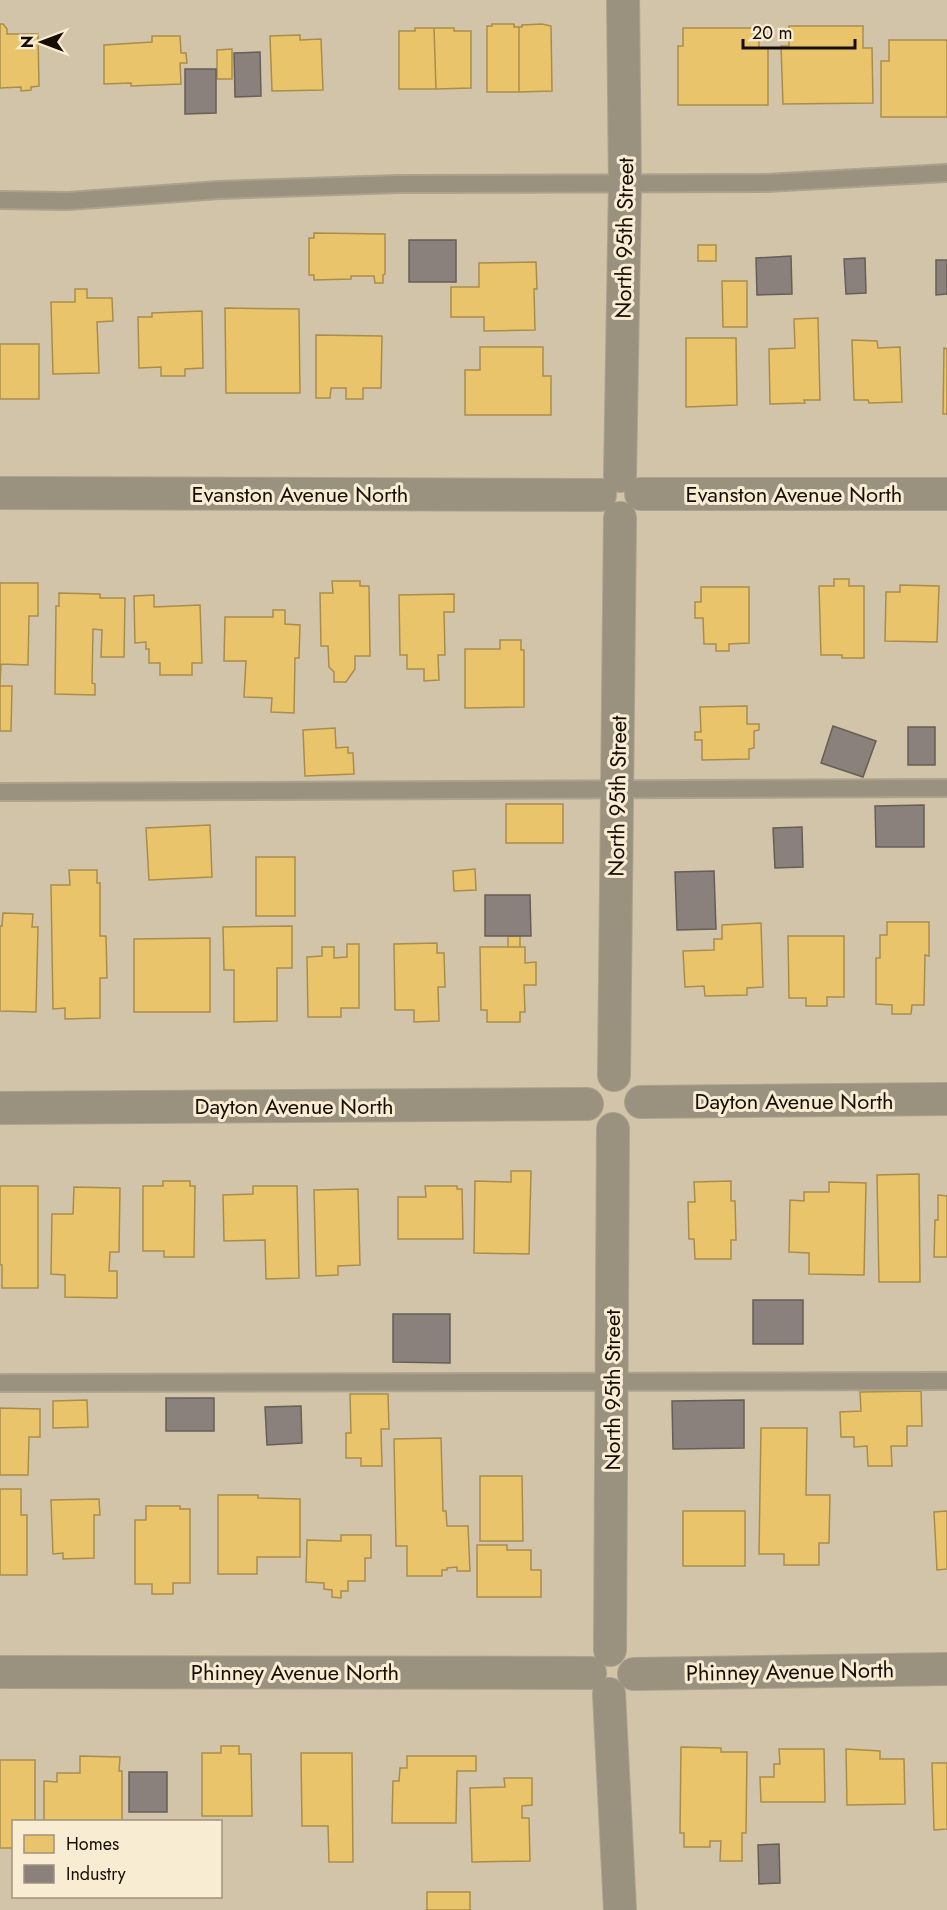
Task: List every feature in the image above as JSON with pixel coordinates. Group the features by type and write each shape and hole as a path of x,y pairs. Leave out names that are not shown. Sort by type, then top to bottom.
{"street":[{"name":"North 95th Street","path":"614,1075 625,184 623,0"},
{"name":"Evanston Avenue North","path":"0,493 620,496 947,494"},
{"path":"607,1075 625,1077 633,1082 638,1088 641,1102 639,1114 634,1121 627,1126 613,1129 594,1121 587,1104 592,1086 607,1075"},
{"name":"Dayton Avenue North","path":"641,1102 947,1100"},
{"name":"Dayton Avenue North","path":"0,1108 587,1104"},
{"name":"North 95th Street","path":"610,1650 613,1129"},
{"path":"599,1684 620,1693 627,1689 634,1674 631,1661 620,1652 610,1650 594,1659 599,1684 620,1910"},
{"name":"Phinney Avenue North","path":"634,1674 947,1669"},
{"name":"Phinney Avenue North","path":"0,1672 599,1684"}],"lane":[{"path":"0,200 68,201 219,190 399,184 766,183 947,173"},
{"path":"0,792 947,788"},
{"path":"0,1383 947,1381"}],"building: Homes":[{"path":"0,24 7,29 7,34 38,34 39,86 21,91 21,87 0,88"},
{"path":"492,24 514,24 514,27 519,27 519,92 487,92 487,26 492,26"},
{"path":"542,24 551,26 552,91 519,92 519,27"},
{"path":"789,26 863,26 863,48 872,48 873,103 783,104 781,46 789,46"},
{"path":"415,28 434,28 436,89 399,89 399,31 415,31"},
{"path":"434,28 471,31 471,88 436,89"},
{"path":"683,28 759,28 759,48 768,48 768,105 678,105 678,46 683,46"},
{"path":"300,35 300,40 321,39 323,90 272,91 270,36"},
{"path":"152,36 180,36 181,53 186,53 187,63 180,63 181,84 131,86 131,83 104,84 104,45 152,42"},
{"path":"889,40 947,40 947,117 881,117 881,61 889,61"},
{"path":"232,49 232,79 217,79 217,50"},
{"path":"314,233 385,234 383,283 375,283 374,276 314,280 314,275 309,275 309,238 314,238"},
{"path":"698,245 716,245 716,261 698,261"},
{"path":"536,262 535,330 484,331 484,317 451,317 451,287 479,287 479,263"},
{"path":"722,281 747,281 747,327 723,327"},
{"path":"75,289 87,289 87,298 112,298 113,321 97,322 99,373 53,374 51,302 75,302"},
{"path":"225,308 299,309 300,393 226,393"},
{"path":"202,311 203,368 185,369 185,376 161,376 161,367 139,368 138,317 152,317 152,313"},
{"path":"818,318 820,400 770,404 769,349 795,348 794,319"},
{"path":"316,335 382,336 381,388 363,388 363,399 346,399 346,388 331,388 330,398 316,398"},
{"path":"686,338 736,338 737,405 686,407"},
{"path":"852,340 877,341 878,348 900,347 902,402 869,403 868,400 854,400"},
{"path":"0,344 39,344 39,399 0,399"},
{"path":"480,347 543,347 543,376 551,376 551,415 465,415 465,370 480,370"},
{"path":"944,348 947,349 947,414 943,414"},
{"path":"834,579 849,579 849,586 864,586 864,658 821,655 819,586 834,586"},
{"path":"332,581 360,581 360,586 369,586 370,656 355,656 355,669 346,682 334,682 334,672 329,667 328,646 321,646 320,593 333,593"},
{"path":"0,583 38,583 38,616 29,616 28,665 1,664 0,686"},
{"path":"900,585 939,586 937,642 885,641 886,592 900,592"},
{"path":"701,587 749,587 749,643 729,644 729,651 716,651 716,644 704,644 703,618 695,618 695,602 701,602"},
{"path":"59,593 100,594 100,598 125,598 124,657 101,657 102,630 93,629 92,683 95,684 95,695 55,694 56,606 59,606"},
{"path":"454,594 454,612 444,612 445,655 438,655 439,680 424,681 424,669 407,669 407,655 400,655 399,595"},
{"path":"154,595 154,607 200,605 202,663 192,663 192,675 160,675 160,663 149,663 149,649 146,649 146,642 135,643 134,596"},
{"path":"273,610 285,610 285,624 300,625 299,658 295,658 294,713 271,712 272,698 244,697 246,661 224,661 225,617 273,617"},
{"path":"500,640 521,640 521,650 524,650 524,707 465,708 465,649 500,649"},
{"path":"0,686 12,686 11,731 0,731"},
{"path":"747,706 747,724 759,724 759,730 754,731 754,748 749,749 749,759 702,760 702,740 695,740 695,732 701,732 700,707"},
{"path":"335,728 336,748 348,747 348,753 353,753 354,774 305,776 303,730"},
{"path":"506,804 563,804 563,843 506,843"},
{"path":"210,825 212,877 149,880 146,828"},
{"path":"256,857 295,857 295,916 256,916"},
{"path":"475,869 476,890 454,891 453,871"},
{"path":"69,870 97,870 97,883 100,883 100,936 106,936 107,978 100,978 100,1018 65,1019 65,1008 53,1009 51,885 70,885"},
{"path":"3,913 33,914 32,927 38,927 36,1012 0,1011 0,926 2,926"},
{"path":"887,922 929,922 929,956 925,955 924,1005 912,1005 911,1014 892,1014 892,1005 876,1004 876,958 880,958 880,935 887,935"},
{"path":"761,923 763,987 747,988 747,995 705,996 704,986 685,987 683,951 714,950 714,939 722,939 722,925"},
{"path":"292,926 292,968 277,968 277,1021 234,1022 234,970 224,970 223,927"},
{"path":"508,936 520,936 520,947 508,947"},
{"path":"788,936 844,936 844,997 827,997 827,1006 806,1006 806,998 789,998"},
{"path":"210,938 210,1012 134,1012 134,939"},
{"path":"437,943 437,953 444,953 445,987 438,987 439,1021 414,1022 414,1010 395,1010 394,944"},
{"path":"347,944 359,944 359,1008 341,1008 341,1017 308,1017 307,957 322,956 322,947 334,947 334,958 347,957"},
{"path":"480,947 525,947 525,963 536,962 536,985 524,985 525,1012 520,1012 520,1022 487,1022 487,1010 481,1010"},
{"path":"511,1171 531,1171 529,1254 474,1253 475,1181 511,1182"},
{"path":"919,1174 920,1282 879,1282 877,1175"},
{"path":"163,1181 190,1181 190,1186 195,1186 194,1257 164,1257 164,1251 143,1251 143,1186 163,1186"},
{"path":"731,1181 731,1201 735,1201 736,1240 731,1240 731,1259 695,1259 694,1239 689,1239 688,1202 695,1202 694,1182"},
{"path":"829,1182 866,1183 864,1275 809,1274 809,1253 789,1252 790,1200 804,1201 804,1192 829,1192"},
{"path":"0,1186 38,1186 38,1288 2,1288"},
{"path":"253,1186 297,1186 299,1278 266,1279 265,1240 224,1241 223,1195 253,1194"},
{"path":"425,1186 457,1186 457,1189 462,1189 463,1239 398,1239 398,1197 426,1197"},
{"path":"74,1187 120,1188 119,1252 110,1252 109,1271 117,1271 117,1298 65,1297 65,1275 51,1274 52,1214 73,1214"},
{"path":"358,1189 360,1265 338,1266 338,1275 316,1276 314,1190"},
{"path":"938,1195 947,1196 947,1257 934,1257"},
{"path":"921,1391 922,1426 907,1426 907,1446 891,1446 892,1466 868,1466 867,1446 854,1447 854,1437 841,1437 840,1412 861,1411 860,1392"},
{"path":"350,1394 388,1394 389,1429 381,1429 382,1466 361,1466 361,1458 346,1458 346,1433 351,1433"},
{"path":"87,1400 88,1427 53,1428 53,1401"},
{"path":"0,1408 40,1409 40,1437 29,1437 28,1475 0,1475"},
{"path":"761,1428 807,1428 806,1495 830,1495 829,1543 819,1543 819,1565 784,1565 784,1554 759,1554"},
{"path":"441,1438 443,1511 446,1511 447,1526 468,1526 470,1571 457,1571 457,1567 442,1570 442,1576 407,1576 407,1546 396,1546 394,1439"},
{"path":"480,1476 522,1476 523,1541 480,1541"},
{"path":"0,1489 21,1489 21,1515 27,1515 27,1575 0,1575"},
{"path":"218,1495 258,1495 258,1498 300,1499 300,1557 257,1557 257,1574 218,1574"},
{"path":"99,1499 100,1515 94,1515 94,1558 63,1559 63,1553 53,1554 51,1500"},
{"path":"146,1506 180,1506 180,1509 190,1509 190,1583 173,1583 173,1594 152,1594 152,1584 135,1584 135,1520 146,1520"},
{"path":"683,1511 745,1511 745,1566 683,1566"},
{"path":"947,1511 947,1569 937,1570 934,1512"},
{"path":"341,1535 371,1535 371,1558 365,1558 365,1581 348,1581 348,1591 341,1591 341,1598 332,1597 332,1590 324,1589 324,1583 306,1582 307,1540 341,1541"},
{"path":"477,1545 507,1545 507,1550 531,1550 531,1570 541,1570 541,1597 477,1597"},
{"path":"221,1746 239,1746 239,1754 251,1754 252,1816 202,1816 202,1753 221,1753"},
{"path":"681,1747 721,1748 721,1752 747,1752 746,1833 742,1833 742,1861 720,1861 721,1841 710,1841 710,1847 684,1847 684,1833 680,1833"},
{"path":"779,1749 824,1749 825,1802 761,1802 760,1777 774,1777 774,1764 780,1764"},
{"path":"846,1749 880,1751 880,1759 904,1759 905,1804 847,1805"},
{"path":"301,1753 352,1753 353,1862 329,1862 328,1826 302,1826"},
{"path":"80,1756 120,1757 122,1820 44,1820 44,1781 57,1782 57,1773 80,1773"},
{"path":"407,1756 476,1756 476,1771 457,1771 456,1823 392,1823 393,1781 399,1781 400,1768 407,1768"},
{"path":"0,1760 35,1760 35,1820 12,1820 12,1848 0,1848"},
{"path":"932,1763 947,1763 947,1829 934,1830"},
{"path":"504,1778 532,1778 532,1805 522,1806 522,1818 529,1818 530,1861 472,1862 470,1788 505,1787"},
{"path":"427,1892 470,1892 470,1910 427,1910"}],"building: Industry":[{"path":"260,52 261,96 235,97 234,53"},
{"path":"185,69 216,69 216,113 185,114"},
{"path":"409,240 456,240 456,282 409,282"},
{"path":"791,256 792,294 757,295 756,258"},
{"path":"865,258 866,293 846,294 844,259"},
{"path":"936,260 947,260 947,294 936,295"},
{"path":"833,726 876,741 863,777 821,763"},
{"path":"908,727 935,727 935,765 908,765"},
{"path":"924,805 924,847 876,847 875,806"},
{"path":"802,827 803,867 775,868 773,828"},
{"path":"714,871 716,929 677,930 675,872"},
{"path":"485,895 530,895 531,936 485,936"},
{"path":"753,1300 803,1300 803,1344 753,1344"},
{"path":"393,1314 450,1314 450,1363 393,1362"},
{"path":"166,1398 214,1398 214,1431 166,1431"},
{"path":"744,1400 744,1448 673,1449 672,1401"},
{"path":"301,1406 302,1443 267,1445 265,1407"},
{"path":"129,1772 167,1772 167,1812 129,1812"},
{"path":"779,1844 780,1883 759,1884 758,1845"}]}
